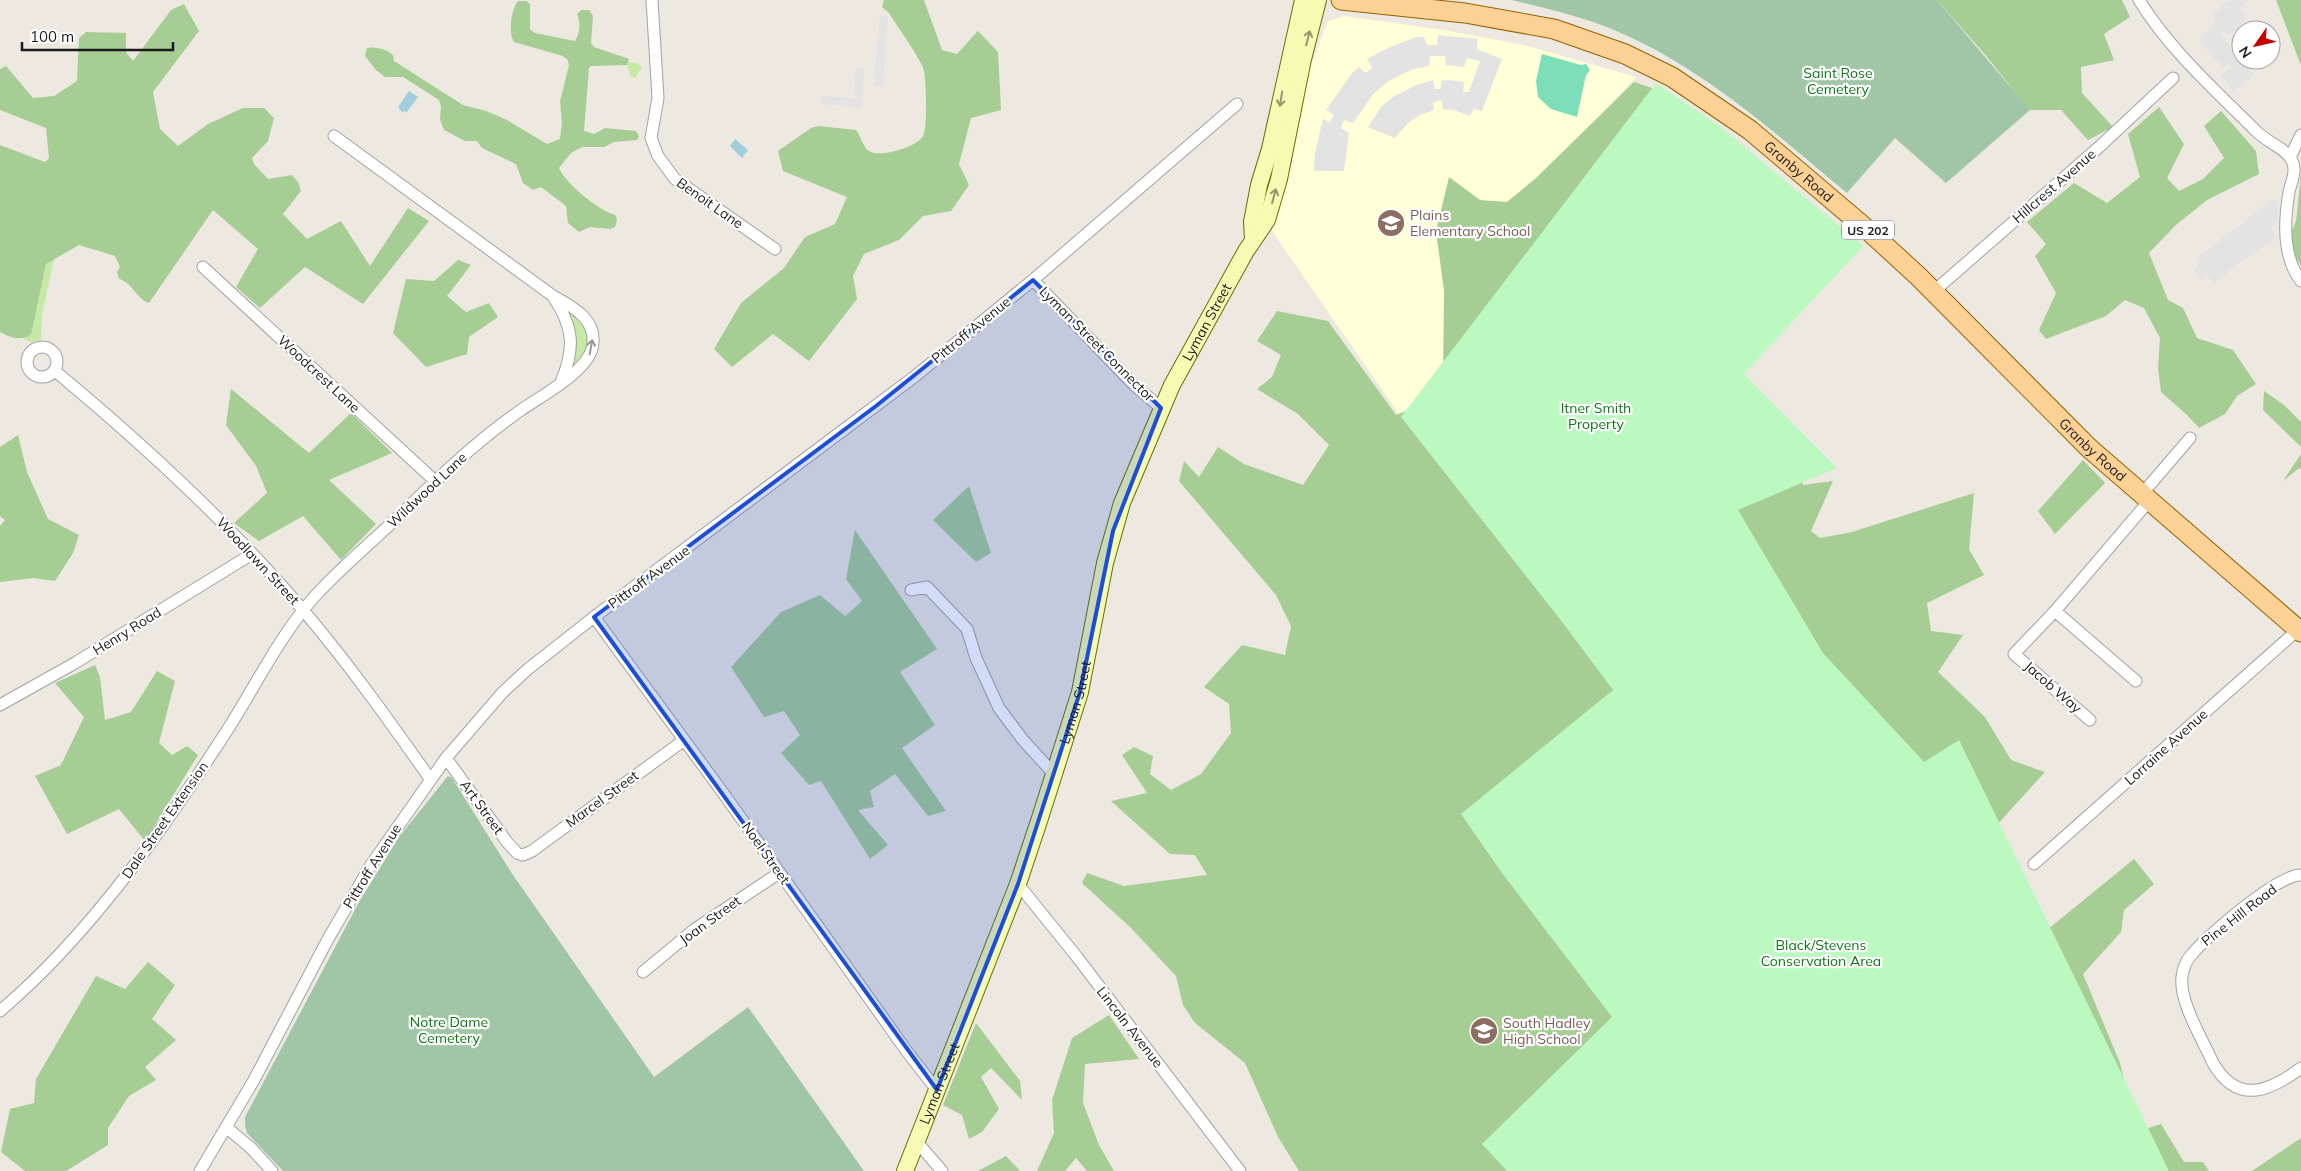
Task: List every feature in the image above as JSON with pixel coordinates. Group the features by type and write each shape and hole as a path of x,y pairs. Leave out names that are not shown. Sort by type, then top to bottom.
{"main road":[{"name":"Lyman Street","path":"1253,240 1252,222 1257,195 1270,149 1303,0"},
{"name":"Lyman Street","path":"905,1171 1018,884 1054,774 1080,692 1113,531 1122,503 1161,408 1253,240 1268,220 1278,183 1303,59 1318,0"},
{"name":"Granby Road","path":"1341,0 1464,13 1554,29 1598,43 1672,77 1750,130 1870,232 1933,292 2065,425 2145,498 2300,630"}],"street":[{"name":"Benoit Lane","path":"652,0 658,98 651,138 658,156 675,179 775,249"},
{"path":"2139,0 2162,34 2183,59 2257,133 2290,157 2294,167 2288,203 2286,248 2288,259 2301,280"},
{"name":"Hillcrest Avenue","path":"1933,292 2098,148 2173,78"},
{"name":"Pittroff Avenue","path":"200,1171 271,1050 328,939 388,838 446,758 481,715 509,686 594,617 876,406 1032,280 1238,104"},
{"path":"2290,157 2301,135"},
{"name":"Wildwood Lane","path":"303,609 328,582 435,481 503,423 577,372 587,361 592,348 592,336 584,316 573,307 553,296 334,136"},
{"name":"Woodcrest Lane","path":"203,267 435,481"},
{"name":"Lyman Street Connector","path":"1032,280 1128,379 1161,408"},
{"name":"Wildwood Lane","path":"553,296 567,321 571,337 568,362 561,382"},
{"name":"Woodlawn Street","path":"55,371 163,466 252,554 303,609 382,710 431,780"},
{"name":"Jacob Way","path":"2090,720 2014,654 2055,610 2145,498 2190,438"},
{"name":"Henry Road","path":"0,706 87,656 252,554"},
{"path":"911,590 927,587 967,629 976,658 999,708 1022,740 1054,774"},
{"name":"Dale Street Extension","path":"0,1011 50,964 107,899 149,847 221,739 303,609"},
{"path":"2055,610 2136,681"},
{"name":"Noel Street","path":"594,617 908,1054 937,1090"},
{"name":"Lorraine Avenue","path":"2034,864 2300,630"},
{"name":"Marcel Street","path":"520,854 532,850 683,741"},
{"name":"Art Street","path":"446,758 507,842 520,854"},
{"name":"Joan Street","path":"643,972 695,930 779,872"},
{"name":"Pine Hill Road","path":"2301,875 2289,877 2266,892 2208,937 2188,960 2181,978 2185,998 2213,1063 2218,1072 2232,1086 2250,1091 2264,1090 2278,1084 2301,1068"},
{"name":"Lincoln Avenue","path":"1018,884 1077,957 1240,1171"},
{"path":"226,1127 251,1148 272,1171"},
{"path":"917,1142 942,1171"}],"highlighted area":[{"path":"1033,280 1161,408 1113,531 1080,692 1018,884 937,1090 594,617 876,406"}],"shaded area":[{"path":"2250,0 2240,8 2246,19 2231,20 2231,34 2229,36 2224,31 2220,33 2231,47 2231,66 2228,63 2223,68 2199,40 2217,22 2213,15 2227,1"},
{"path":"880,15 888,15 883,86 874,86"},
{"name":"Plains Elementary School","path":"1344,16 1444,30 1528,46 1636,77 1509,216 1443,382 1401,417 1272,231 1292,164 1297,118 1310,68 1328,21"},
{"path":"1438,35 1478,39 1477,49 1502,59 1482,111 1474,109 1470,116 1454,110 1443,109 1442,101 1440,100 1433,103 1434,110 1420,115 1408,123 1395,138 1368,127 1381,107 1393,97 1416,85 1433,80 1435,89 1441,89 1441,81 1450,80 1464,82 1463,92 1469,92 1480,61 1467,58 1464,67 1446,65 1445,56 1430,56 1429,66 1413,69 1390,80 1374,93 1353,123 1344,120 1341,128 1349,133 1344,171 1314,171 1315,153 1323,119 1330,122 1334,115 1326,110 1352,73 1359,67 1366,73 1372,68 1367,59 1390,47 1416,37 1424,37 1427,45 1437,45"},
{"path":"2231,66 2231,70 2251,70 2255,74 2234,91 2221,76"},
{"path":"856,68 864,68 863,97 854,96"},
{"path":"822,96 863,99 862,108 821,104"},
{"path":"2273,199 2278,203 2277,222 2271,229 2276,237 2213,283 2208,276 2202,281 2194,269 2199,264 2196,259"}],"green space":[{"path":"884,0 924,0 942,50 957,54 978,31 998,52 1001,110 971,118 959,164 969,185 951,211 923,216 899,240 864,254 853,276 857,299 809,361 773,334 732,367 714,349 741,303 784,268 805,237 835,224 847,197 783,171 778,151 811,128 819,126 856,130 866,148 876,153 899,150 914,144 923,136 926,114 924,71 919,59 889,13 882,7"},
{"name":"Saint Rose Cemetery","path":"1512,0 1937,0 2030,110 1946,183 1895,138 1847,193 1740,105 1683,66 1652,48 1594,22"},
{"path":"1937,0 2122,0 2130,17 2104,34 2114,60 2081,67 2082,93 2113,127 2088,140 2061,110 2029,110 1988,58"},
{"path":"2276,0 2301,0 2301,64 2300,63"},
{"path":"518,1 526,1 530,4 530,29 535,33 575,41 579,28 577,14 581,10 589,10 593,16 591,43 594,47 629,59 627,65 591,66 589,68 584,131 594,134 605,128 636,131 639,136 637,140 614,142 604,147 582,147 571,153 559,168 568,181 583,196 600,208 615,215 617,219 615,227 611,229 590,227 579,232 568,223 566,206 541,187 533,190 523,183 516,164 482,148 477,141 465,141 444,130 440,119 441,107 439,100 403,77 385,77 376,70 365,56 367,48 370,47 388,51 393,55 394,61 463,105 486,111 505,119 547,144 560,139 562,123 560,101 569,65 568,60 563,56 514,42 511,33 511,22"},
{"path":"184,4 199,31 153,92 160,129 178,146 208,124 243,108 264,108 274,118 268,141 252,158 254,164 268,179 292,175 298,182 301,191 283,214 307,239 341,221 370,266 408,208 429,221 363,304 305,267 260,308 236,287 258,249 213,210 149,303 140,298 128,284 119,279 117,272 120,267 115,256 79,245 46,264 31,335 15,338 0,332 0,145 45,162 49,158 46,128 0,110 0,69 6,66 33,98 54,96 77,81 79,38 86,32 126,33 126,52 133,61 171,10"},
{"path":"1542,54 1581,65 1586,64 1590,70 1586,75 1577,117 1551,109 1538,97 1536,81"},
{"path":"629,62 639,64 642,67 635,78 631,77 627,65"},
{"name":"Itner Smith Property","path":"1634,82 1658,90 1730,389 1794,435 1803,485 1833,481 1811,531 1820,538 1852,532 1974,493 1969,549 1984,575 1927,603 1931,631 1963,635 1938,672 1985,717 2011,760 2045,772 1996,826 2047,930 2134,859 2154,884 2124,910 2121,932 2083,974 2120,1063 2136,1132 2161,1124 2184,1162 2203,1162 2209,1171 1299,1171 1278,1137 1245,1063 1195,1023 1183,1005 1176,976 1131,928 1082,883 1087,873 1124,886 1207,875 1195,855 1170,854 1111,801 1147,793 1122,755 1134,747 1153,756 1150,774 1171,790 1201,774 1231,733 1229,704 1204,687 1242,645 1285,655 1291,626 1276,595 1179,481 1184,461 1199,477 1218,447 1244,464 1303,485 1329,445 1298,414 1257,389 1272,377 1281,355 1257,341 1277,311 1328,321 1396,415 1413,408 1443,382 1444,291 1436,231 1449,177 1480,200 1507,202 1535,179"},
{"name":"Black/Stevens Conservation Area","path":"1656,83 1722,128 1863,246 1744,374 1837,468 1738,510 1823,653 1924,762 1959,740 2169,1171 1507,1171 1482,1144 1612,1017 1502,873 1461,814 1613,690 1563,623 1401,417"},
{"path":"2159,107 2184,144 2167,178 2179,191 2203,179 2224,158 2204,126 2221,111 2256,151 2259,174 2207,200 2177,224 2149,253 2168,300 2183,308 2197,338 2233,350 2256,384 2237,396 2225,414 2199,428 2161,392 2158,368 2160,338 2144,308 2125,300 2106,316 2046,339 2039,330 2056,293 2035,256 2046,244 2027,222 2074,183 2107,203 2140,177 2128,134"},
{"path":"2301,174 2301,266 2289,238 2296,221"},
{"path":"54,259 42,315 41,340 30,342 23,339 31,335 46,264"},
{"path":"458,260 471,265 447,296 466,312 489,303 498,317 469,337 467,354 426,367 393,333 406,279 434,281"},
{"path":"573,313 584,327 588,339 585,351 576,367 572,367 574,329 570,315"},
{"path":"231,389 309,453 351,413 392,453 329,480 376,524 341,560 303,516 259,541 234,523 267,493 256,466 226,425"},
{"path":"2264,391 2284,405 2301,422 2301,447 2263,410"},
{"path":"18,435 27,472 48,519 79,535 73,553 55,581 33,578 0,582 0,526 5,520 0,516 0,447"},
{"path":"2301,454 2301,470 2299,468 2283,481"},
{"path":"2083,460 2105,483 2055,534 2038,511"},
{"path":"969,486 991,553 976,562 933,520"},
{"path":"855,530 937,649 900,672 935,725 902,748 946,811 928,816 895,774 870,791 874,807 858,810 888,845 870,859 821,781 809,785 781,753 800,735 784,711 764,717 731,667 781,612 820,595 845,616 862,601 846,579"},
{"path":"95,665 100,677 105,720 131,712 157,671 175,681 159,743 172,755 187,746 198,755 145,841 119,809 67,834 35,776 61,765 84,717 55,683"},
{"name":"Notre Dame Cemetery","path":"448,776 452,778 513,875 654,1077 748,1007 864,1171 283,1171 247,1133 245,1117 359,902 399,837"},
{"path":"148,962 175,985 152,1019 176,1040 145,1067 156,1080 129,1096 108,1128 108,1145 66,1171 25,1171 1,1152 10,1109 34,1103 36,1079 96,976 125,989"},
{"path":"1109,1015 1139,1059 1085,1064 1083,1103 1099,1145 1114,1171 1087,1171 1076,1158 1065,1171 1037,1171 1054,1133 1052,1100 1072,1038"},
{"path":"976,1023 1020,1081 1022,1100 991,1068 981,1077 999,1109 982,1132 969,1139 962,1115 943,1105"},
{"path":"2301,1138 2301,1171 2252,1171"},
{"path":"1006,1156 1020,1171 978,1171"}],"water":[{"path":"409,91 418,97 407,112 404,111 403,113 398,107"},
{"path":"735,139 748,150 742,158 730,146"}],"place":[{"name":"Plains Elementary School","path":"1391,223"},
{"name":"South Hadley High School","path":"1484,1031"}]}
